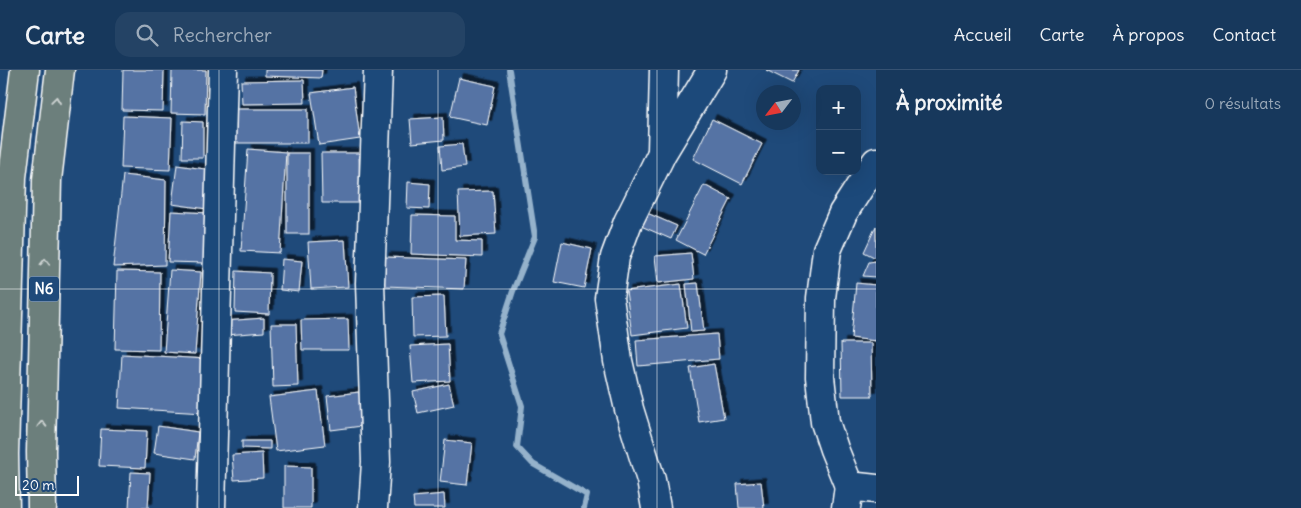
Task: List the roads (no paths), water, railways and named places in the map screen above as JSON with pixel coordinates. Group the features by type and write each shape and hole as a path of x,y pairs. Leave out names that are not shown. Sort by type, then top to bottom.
{"highway":[{"name":"N6","path":"5,508 4,454 12,177 25,70"},
{"name":"N6","path":"42,508 41,452 46,180 60,70"},
{"path":"12,177 46,180"},
{"path":"4,454 41,452"}],"street":[{"path":"212,508 223,70"},
{"path":"373,508 376,462 370,284 378,70"},
{"path":"662,153 664,70"},
{"path":"656,508 651,480 629,409 618,361 610,298 615,257 628,222 662,153 712,70"},
{"path":"876,162 843,213 827,250 821,298 820,377 825,422 848,497 876,490"},
{"path":"376,462 393,508"}],"waterway":[{"path":"509,70 535,237 513,291 499,334 522,406 517,447 533,464 587,495 584,508"}]}
